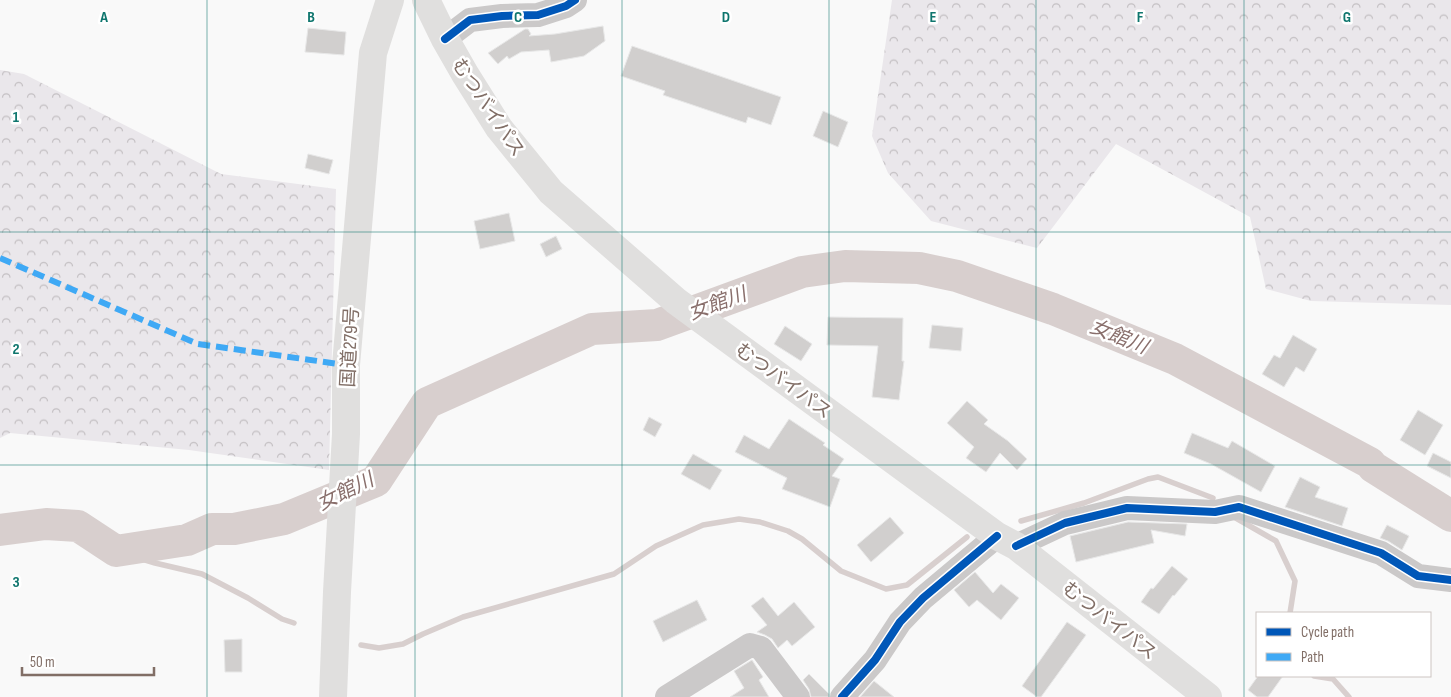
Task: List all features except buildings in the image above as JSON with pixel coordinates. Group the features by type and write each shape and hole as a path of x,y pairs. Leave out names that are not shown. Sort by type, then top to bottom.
{"highway":[{"name":"国道279号","path":"333,697 346,434 346,365 373,53 390,0"},
{"name":"むつバイパス","path":"426,0 465,74 500,128 551,192 676,301 1007,541 1208,697"}],"street":[{"path":"445,39 470,20 502,16 538,15 566,6 575,0"},
{"path":"842,697 875,660 900,622 923,598 1007,541 1065,522 1127,508 1215,512 1239,507 1381,553 1418,576 1451,580"},
{"path":"667,697 750,645 761,648 798,697"}],"green space":[{"path":"892,0 1451,0 1451,305 1311,301 1266,289 1250,217 1116,144 1037,248 931,221 888,173 872,136"},
{"path":"0,70 24,74 221,174 336,189 329,470 189,450 10,433 0,438"}],"waterway":[{"name":"女館川","path":"0,530 46,524 78,526 116,551 187,540 212,529 234,529 284,519 376,481 427,403 592,329 657,325 802,272 845,266 919,268 957,276 1053,309 1175,359 1370,463 1373,467 1451,516"},
{"path":"1021,521 1084,503 1158,477 1213,498"},
{"path":"1234,517 1276,541 1295,581 1290,612"},
{"path":"361,645 379,648 403,644 463,617 614,574 656,546 703,525 739,519 760,522 788,531 802,539 841,571 886,589 907,585 967,537"},
{"path":"116,551 155,563 202,574 248,598 282,619 294,623"},
{"path":"1320,677 1333,679 1349,697"}],"marked path":[{"path":"0,258 198,344 346,365"}],"cycle path":[{"path":"445,39 470,20 502,16 538,15 566,6 575,0"},
{"path":"1016,546 1065,523 1127,508 1215,512 1239,507 1381,553 1418,576 1451,580"},
{"path":"842,697 875,660 900,622 923,598 997,536"}]}
